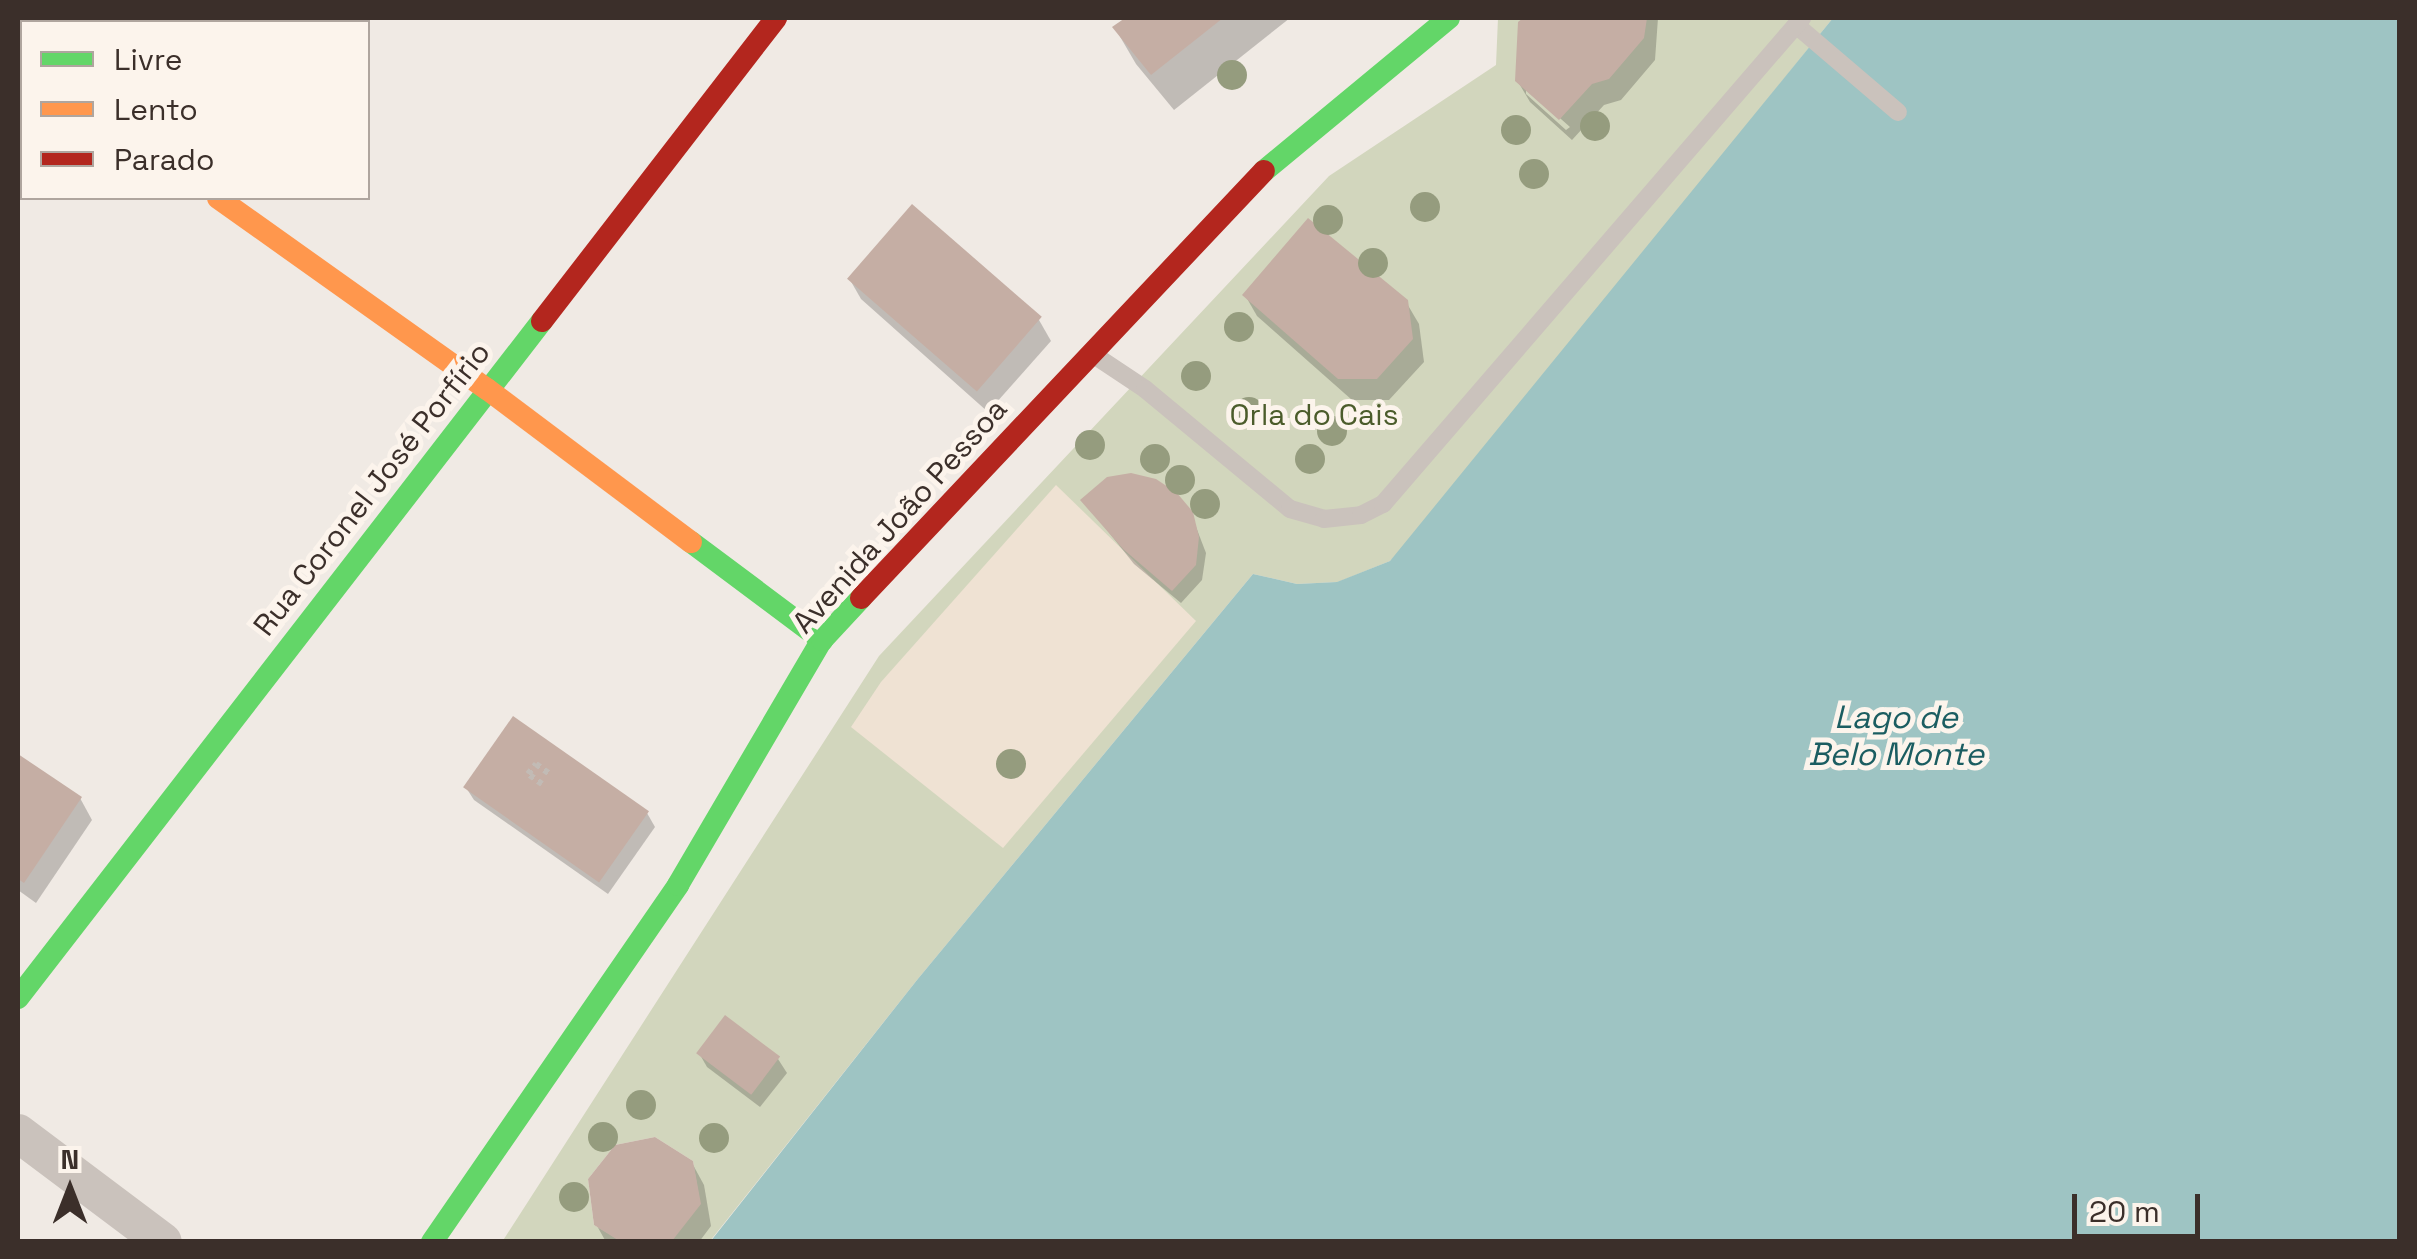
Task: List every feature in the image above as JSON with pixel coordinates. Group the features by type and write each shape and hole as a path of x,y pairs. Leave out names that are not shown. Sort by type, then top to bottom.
{"street":[{"name":"Rua Coronel José Porfírio","path":"18,998 776,18"},
{"name":"Avenida João Pessoa","path":"432,1242 678,884 822,640 1089,352 1285,150 1450,18"},
{"path":"221,200 487,388 822,640"},
{"path":"18,1134 163,1242"}],"lane":[{"path":"1089,352 1146,389 1290,509 1324,519 1361,515 1383,504 1799,21 1898,112"}],"path":[{"path":"542,784 528,774 536,764 550,774"}],"green space":[{"name":"Orla do Cais","path":"1498,18 1833,18 1414,537 1390,561 1338,582 1297,584 1253,574 917,980 710,1241 669,1241 700,1203 693,1161 655,1137 615,1145 588,1179 594,1225 621,1241 502,1242 879,656 1329,176 1496,65"}],"shaded area":[{"path":"1056,485 1196,621 1003,848 851,727 881,682"}],"water":[{"name":"Lago de Belo Monte","path":"1833,18 2399,18 2399,1241 710,1242 917,980 1253,574 1297,584 1337,582 1390,561"}],"building":[{"path":"1125,18 1223,18 1151,75 1112,27"},
{"path":"1523,18 1647,18 1644,38 1609,79 1592,84 1559,120 1515,81 1518,22"},
{"path":"912,204 1042,317 977,392 847,279"},
{"path":"1308,218 1408,300 1413,339 1377,379 1338,379 1242,295"},
{"path":"1131,473 1156,479 1177,493 1193,512 1199,537 1196,565 1172,591 1123,549 1080,500 1107,477"},
{"path":"513,716 649,811 599,882 463,787"},
{"path":"18,754 82,797 24,883 18,879"},
{"path":"725,1015 780,1057 751,1095 696,1053"},
{"path":"655,1137 693,1161 701,1204 672,1241 621,1242 594,1225 588,1179 615,1145"}],"traffic: fast":[{"path":"1264,171 1449,18"},
{"path":"18,998 542,321"},
{"path":"691,542 822,640"},
{"path":"432,1242 678,885 822,640 861,598"}],"traffic: slow":[{"path":"221,200 487,389 691,542"}],"traffic: jam":[{"path":"542,321 776,18"},
{"path":"861,598 1264,171"}]}
